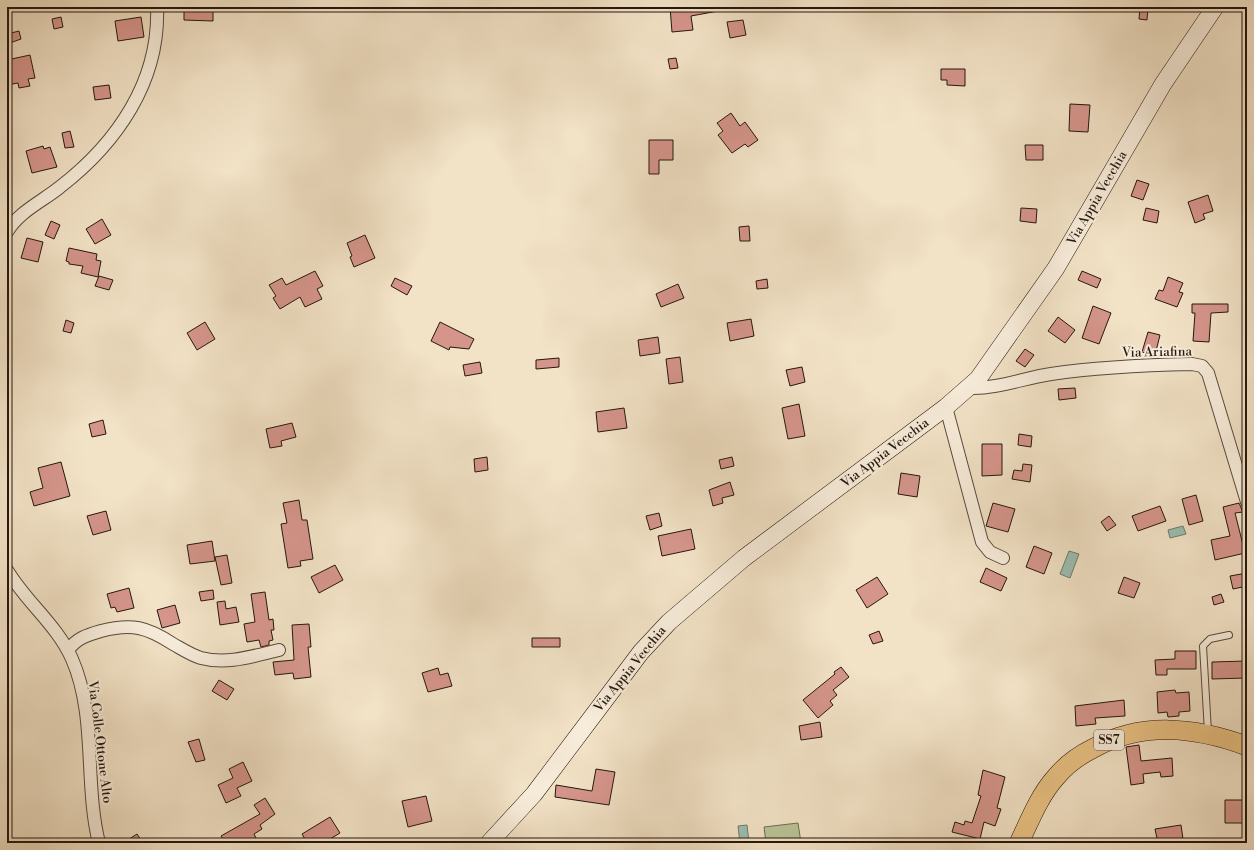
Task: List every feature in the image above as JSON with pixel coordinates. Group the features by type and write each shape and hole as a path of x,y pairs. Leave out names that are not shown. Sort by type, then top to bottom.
{"main road":[{"name":"Via Appia Vecchia","path":"489,843 537,790 641,652 668,622 753,551 970,388 986,369 1053,273 1163,84 1215,7"},
{"name":"SS7","path":"1019,843 1038,803 1050,784 1068,765 1087,751 1119,736 1145,730 1175,729 1208,734 1247,746"}],"street":[{"path":"8,227 76,174 98,153 120,128 139,95 152,59 157,36 157,7"},
{"name":"Via Ariafina","path":"970,388 989,388 1035,376 1088,368 1192,364 1202,366 1208,373 1247,502"},
{"path":"946,407 982,542 990,552 1003,558"},
{"name":"Via Colle Ottone Alto","path":"7,570 68,650 77,674 83,696 99,843"},
{"path":"68,650 76,641 84,636 126,626 149,630 188,653 203,658 236,660 279,650"}],"lane":[{"path":"1208,734 1203,646 1204,643 1210,639 1229,635"}],"green space":[{"path":"798,823 801,843 766,843 764,827"}],"shaded area":[{"path":"1183,526 1186,534 1170,538 1168,530"},
{"path":"1069,551 1079,554 1070,578 1060,574"},
{"path":"747,825 749,843 740,843 738,826"}],"building":[{"path":"184,7 213,7 213,21 184,20"},
{"path":"670,7 718,7 718,11 691,16 693,30 672,32"},
{"path":"1140,7 1148,7 1147,20 1139,19"},
{"path":"61,17 63,27 54,29 52,19"},
{"path":"141,17 144,37 118,41 115,21"},
{"path":"743,20 746,35 730,38 727,22"},
{"path":"19,31 21,39 7,44 7,34"},
{"path":"30,55 35,78 28,79 30,86 19,88 18,83 7,85 7,60"},
{"path":"676,58 678,68 670,69 668,59"},
{"path":"941,69 965,69 965,86 947,85 947,80 941,80"},
{"path":"109,85 111,98 95,100 93,87"},
{"path":"1070,104 1090,105 1088,132 1069,131"},
{"path":"731,113 740,126 745,122 758,140 748,147 745,144 732,153 718,135 723,131 717,123"},
{"path":"70,131 74,147 65,148 62,133"},
{"path":"649,140 673,140 673,160 659,160 659,174 649,174"},
{"path":"1025,145 1043,145 1043,160 1026,160"},
{"path":"43,146 44,149 50,147 57,167 32,173 26,151"},
{"path":"1137,180 1149,184 1143,200 1131,196"},
{"path":"1208,195 1213,211 1203,214 1205,219 1195,223 1188,202"},
{"path":"1021,208 1037,209 1036,223 1020,221"},
{"path":"1146,208 1159,211 1157,223 1143,220"},
{"path":"102,219 111,235 95,244 86,229"},
{"path":"51,221 60,225 54,239 45,235"},
{"path":"749,226 750,241 740,241 739,227"},
{"path":"365,235 375,258 354,267 347,243"},
{"path":"27,238 43,242 38,262 21,258"},
{"path":"69,248 97,254 96,260 101,261 98,277 81,273 83,266 69,264 69,262 66,261"},
{"path":"315,271 323,286 317,289 322,299 305,307 300,297 280,309 273,298 276,296 269,285 282,278 286,285"},
{"path":"1082,271 1101,279 1097,288 1078,280"},
{"path":"99,276 113,280 109,290 95,286"},
{"path":"1168,277 1183,283 1179,292 1183,293 1177,307 1155,299 1159,290 1163,291"},
{"path":"395,278 412,286 407,295 391,286"},
{"path":"767,279 768,288 757,289 756,281"},
{"path":"678,284 684,298 661,307 656,294"},
{"path":"1192,304 1228,304 1228,312 1211,313 1209,342 1193,341 1195,313 1192,313"},
{"path":"1093,306 1111,313 1099,344 1082,338"},
{"path":"1058,317 1075,330 1065,343 1048,331"},
{"path":"751,319 754,336 730,341 727,323"},
{"path":"66,320 74,323 71,333 63,331"},
{"path":"205,322 215,339 197,350 187,333"},
{"path":"440,322 474,339 469,349 450,347 449,350 431,341"},
{"path":"1148,332 1160,335 1155,355 1142,352"},
{"path":"658,337 660,353 640,356 638,340"},
{"path":"1025,349 1034,355 1025,367 1016,361"},
{"path":"680,357 683,382 669,384 666,359"},
{"path":"559,358 559,367 536,369 536,360"},
{"path":"480,362 482,373 465,376 463,365"},
{"path":"802,367 805,382 790,386 786,370"},
{"path":"1075,388 1076,398 1059,400 1058,389"},
{"path":"799,404 805,436 788,439 782,408"},
{"path":"624,408 627,428 598,432 596,412"},
{"path":"103,420 106,434 92,437 89,424"},
{"path":"292,423 296,437 281,441 282,446 270,448 266,429"},
{"path":"1019,434 1032,436 1031,447 1018,445"},
{"path":"982,444 1002,444 1002,475 982,476"},
{"path":"487,457 488,470 475,472 474,459"},
{"path":"732,457 734,466 721,469 719,460"},
{"path":"61,462 70,496 34,506 30,492 43,488 38,468"},
{"path":"1023,464 1032,465 1030,482 1012,479 1014,470 1022,471"},
{"path":"901,473 920,476 917,497 898,494"},
{"path":"730,482 734,495 722,498 723,503 713,506 709,490"},
{"path":"1196,495 1203,521 1189,525 1182,499"},
{"path":"299,500 302,520 307,520 313,559 300,561 301,566 288,568 281,524 287,523 283,503"},
{"path":"993,503 1015,509 1008,532 986,526"},
{"path":"1239,503 1243,512 1235,513 1245,553 1215,560 1211,540 1230,536 1223,507"},
{"path":"1160,506 1166,521 1138,531 1132,516"},
{"path":"106,511 111,530 93,535 87,516"},
{"path":"659,513 662,526 650,530 646,516"},
{"path":"1109,516 1116,525 1107,531 1101,522"},
{"path":"691,529 695,549 662,556 658,536"},
{"path":"212,541 215,561 190,564 187,545"},
{"path":"1034,546 1052,553 1044,574 1026,567"},
{"path":"227,555 232,583 221,585 215,557"},
{"path":"335,565 343,580 319,593 311,577"},
{"path":"986,568 1007,578 1001,591 980,582"},
{"path":"1247,573 1247,586 1233,589 1230,576"},
{"path":"877,577 888,594 867,608 856,590"},
{"path":"1124,577 1140,583 1134,598 1118,593"},
{"path":"129,588 134,608 117,612 115,607 111,608 107,594"},
{"path":"213,590 214,599 201,601 199,592"},
{"path":"265,592 269,620 273,619 274,630 271,630 273,640 269,641 269,645 261,647 259,640 247,642 244,624 255,622 251,594"},
{"path":"1221,594 1224,602 1214,605 1212,597"},
{"path":"225,601 226,609 236,607 239,622 220,625 217,602"},
{"path":"175,605 180,623 162,628 157,610"},
{"path":"309,624 311,647 308,647 311,677 294,679 293,673 275,675 273,662 294,660 292,625"},
{"path":"879,631 883,641 873,644 869,635"},
{"path":"532,638 560,638 560,647 532,647"},
{"path":"1175,651 1196,651 1196,669 1167,669 1167,675 1156,675 1155,660 1175,659"},
{"path":"1247,661 1247,678 1212,679 1212,662"},
{"path":"841,667 849,677 833,690 837,695 830,701 833,705 818,718 803,700 835,674 834,672"},
{"path":"438,668 440,675 448,673 452,686 428,692 422,673"},
{"path":"219,680 234,689 227,700 212,691"},
{"path":"1175,690 1176,693 1189,692 1190,711 1179,712 1179,716 1168,717 1167,712 1158,713 1157,692"},
{"path":"1124,700 1125,716 1095,718 1096,724 1076,726 1075,706"},
{"path":"820,722 822,737 801,740 799,726"},
{"path":"199,739 205,760 196,762 188,742"},
{"path":"1139,745 1141,761 1172,758 1173,776 1161,777 1160,772 1143,774 1144,783 1131,785 1126,747"},
{"path":"243,762 252,781 237,788 241,796 226,803 218,785 233,778 229,769"},
{"path":"596,769 615,772 609,805 555,797 556,785 592,791"},
{"path":"983,770 1005,777 997,808 1001,809 995,826 984,822 980,839 952,832 955,822 964,825 965,821 972,823 981,796 978,795"},
{"path":"426,796 432,821 408,827 402,801"},
{"path":"265,798 275,814 260,825 262,829 254,834 256,838 247,843 226,843 221,836 260,814 254,805"},
{"path":"1225,800 1247,800 1247,819 1245,819 1245,823 1225,823"},
{"path":"330,817 340,833 330,839 332,843 307,843 302,834"},
{"path":"1181,825 1183,839 1158,843 1155,829"},
{"path":"137,834 143,843 123,843"}]}
